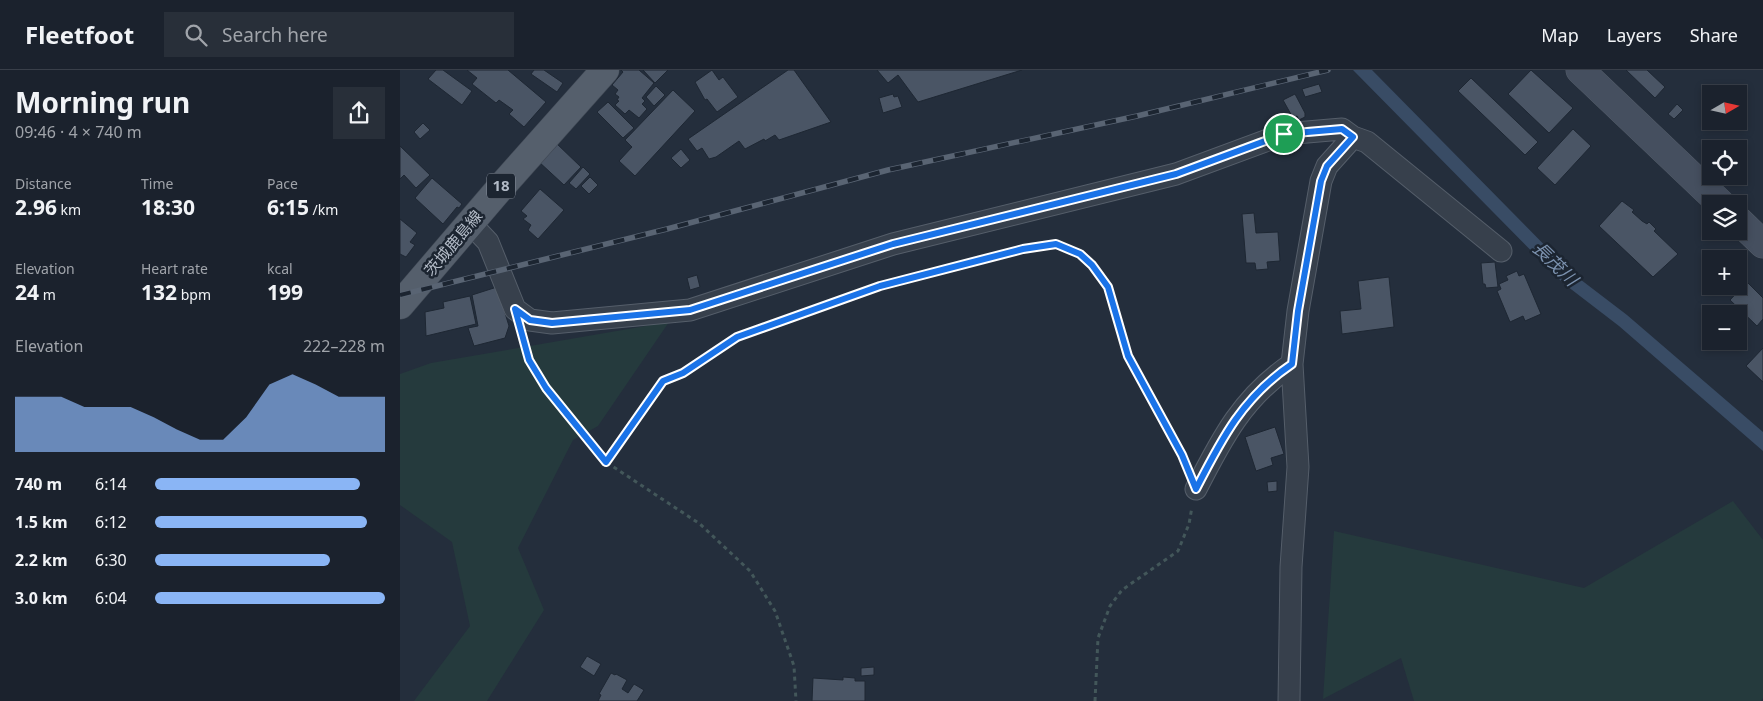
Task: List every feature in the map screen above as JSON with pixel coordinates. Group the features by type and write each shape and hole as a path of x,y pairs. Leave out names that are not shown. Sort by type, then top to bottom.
{"main road":[{"name":"茨城鹿島線","path":"400,305 605,70"}],"street":[{"path":"1580,70 1712,195"},
{"path":"470,223 488,242 515,309 530,320 552,323 690,310 893,244 1176,174 1284,134 1342,129 1353,137 1367,142 1501,251"},
{"path":"1290,701 1290,567 1298,467 1292,364 1298,311 1321,181 1327,166 1353,137"},
{"path":"1747,229 1763,244"},
{"path":"1196,489 1236,417 1268,380 1292,364"}],"path":[{"path":"606,462 663,381 683,373 737,337 880,286 1023,249 1056,244 1080,254 1092,265 1108,287 1128,356 1182,455 1196,489 1189,524 1178,551 1122,590 1110,606 1098,638 1095,701"},
{"path":"515,309 529,360 546,388 606,462 700,524 750,571 775,611 794,666 796,701"}],"green space":[{"path":"669,322 598,426 573,440 518,548 544,610 487,701 414,701 470,626 452,542 400,505 400,374 431,363"},
{"path":"1733,501 1763,540 1763,698 1761,701 1414,701 1401,658 1323,699 1334,531 1584,588"}],"water":[{"name":"長茂川","path":"1353,70 1372,70 1572,273 1627,315 1763,432 1763,451 1619,326 1563,283"}],"building":[{"path":"436,70 443,70 472,91 462,105 428,79"},
{"path":"467,70 508,70 546,102 524,127 509,114 513,110 499,100 496,103 472,84 477,78"},
{"path":"534,70 544,70 563,83 557,92 531,74"},
{"path":"621,70 639,70 654,83 642,98 645,101 642,104 647,109 639,118 629,110 625,114 615,105 619,101 617,100 619,97 615,94 618,90 612,85 623,72"},
{"path":"643,70 668,70 655,83"},
{"path":"712,70 719,80 723,77 738,97 717,112 707,99 705,100 695,82"},
{"path":"788,70 794,70 831,122 779,140 775,135 745,149 739,141 716,157 709,159 702,148 697,151 688,139"},
{"path":"877,70 1022,70 918,102 898,75 888,83"},
{"path":"1531,70 1573,108 1549,133 1508,94"},
{"path":"1626,70 1647,70 1665,87 1655,98"},
{"path":"1471,78 1538,142 1525,155 1458,91"},
{"path":"1319,84 1322,92 1305,97 1302,89"},
{"path":"656,86 665,95 654,106 646,97"},
{"path":"673,90 695,111 635,176 619,161 632,147 625,140"},
{"path":"893,94 894,97 898,96 902,107 883,113 879,98"},
{"path":"1295,94 1305,113 1305,117 1299,120 1297,116 1293,118 1283,100"},
{"path":"608,102 634,128 623,138 597,112"},
{"path":"1677,104 1683,110 1674,119 1668,114"},
{"path":"423,123 430,130 420,139 414,132"},
{"path":"1573,129 1591,146 1555,185 1537,168"},
{"path":"555,142 581,167 564,185 538,161"},
{"path":"400,146 430,175 416,188 404,175 400,179"},
{"path":"681,149 690,160 681,168 671,158"},
{"path":"583,167 590,174 576,189 569,183"},
{"path":"590,177 598,185 589,194 581,186"},
{"path":"432,178 462,204 459,208 457,207 443,224 415,198"},
{"path":"540,189 564,210 538,239 528,230 531,225 523,219 527,216 521,211"},
{"path":"1622,201 1634,210 1632,212 1642,221 1647,224 1649,222 1656,229 1654,231 1678,254 1653,277 1599,226"},
{"path":"1254,213 1256,233 1278,232 1280,261 1267,262 1268,269 1256,270 1255,263 1246,263 1242,214"},
{"path":"400,219 417,233 410,242 415,245 406,257 400,254"},
{"path":"1495,262 1498,287 1486,288 1485,284 1483,284 1481,263"},
{"path":"1517,271 1519,276 1524,274 1541,314 1525,321 1523,316 1510,322 1497,291 1501,289 1499,284 1508,280 1506,276"},
{"path":"697,275 700,287 690,290 687,278"},
{"path":"1389,277 1394,327 1342,334 1340,311 1361,309 1358,281"},
{"path":"1747,282 1763,298 1763,319 1757,326 1747,316 1747,305 1735,305 1730,300 1735,295 1747,295"},
{"path":"497,287 509,326 505,338 474,346 468,328 478,326 472,295"},
{"path":"470,296 476,324 426,336 425,312 444,308 443,302"},
{"path":"1763,348 1763,382 1746,366"},
{"path":"1275,427 1284,454 1271,458 1273,465 1256,471 1245,437"},
{"path":"1277,481 1277,491 1268,492 1267,482"},
{"path":"587,656 601,664 594,676 580,667"},
{"path":"874,667 874,675 861,676 861,668"},
{"path":"611,673 627,680 622,689 628,693 634,684 644,690 637,701 598,701 601,695 599,694"},
{"path":"843,677 855,678 855,681 865,681 865,701 812,701 813,678 843,680"}],"railway":[{"path":"400,295 667,229 888,170 1137,116 1328,70"}],"route":[{"path":"1342,129 1353,137 1327,166 1321,181 1298,311 1292,364 1268,380 1236,417 1208,464 1196,489 1182,455 1159,416 1128,356 1119,318 1108,287 1092,265 1080,254 1056,244 1023,249 880,286 737,337 683,373 663,381 606,462 575,421 546,388 529,360 515,309 530,320 552,323 659,315 690,310 893,244 1176,174 1284,134 1342,129"}]}
